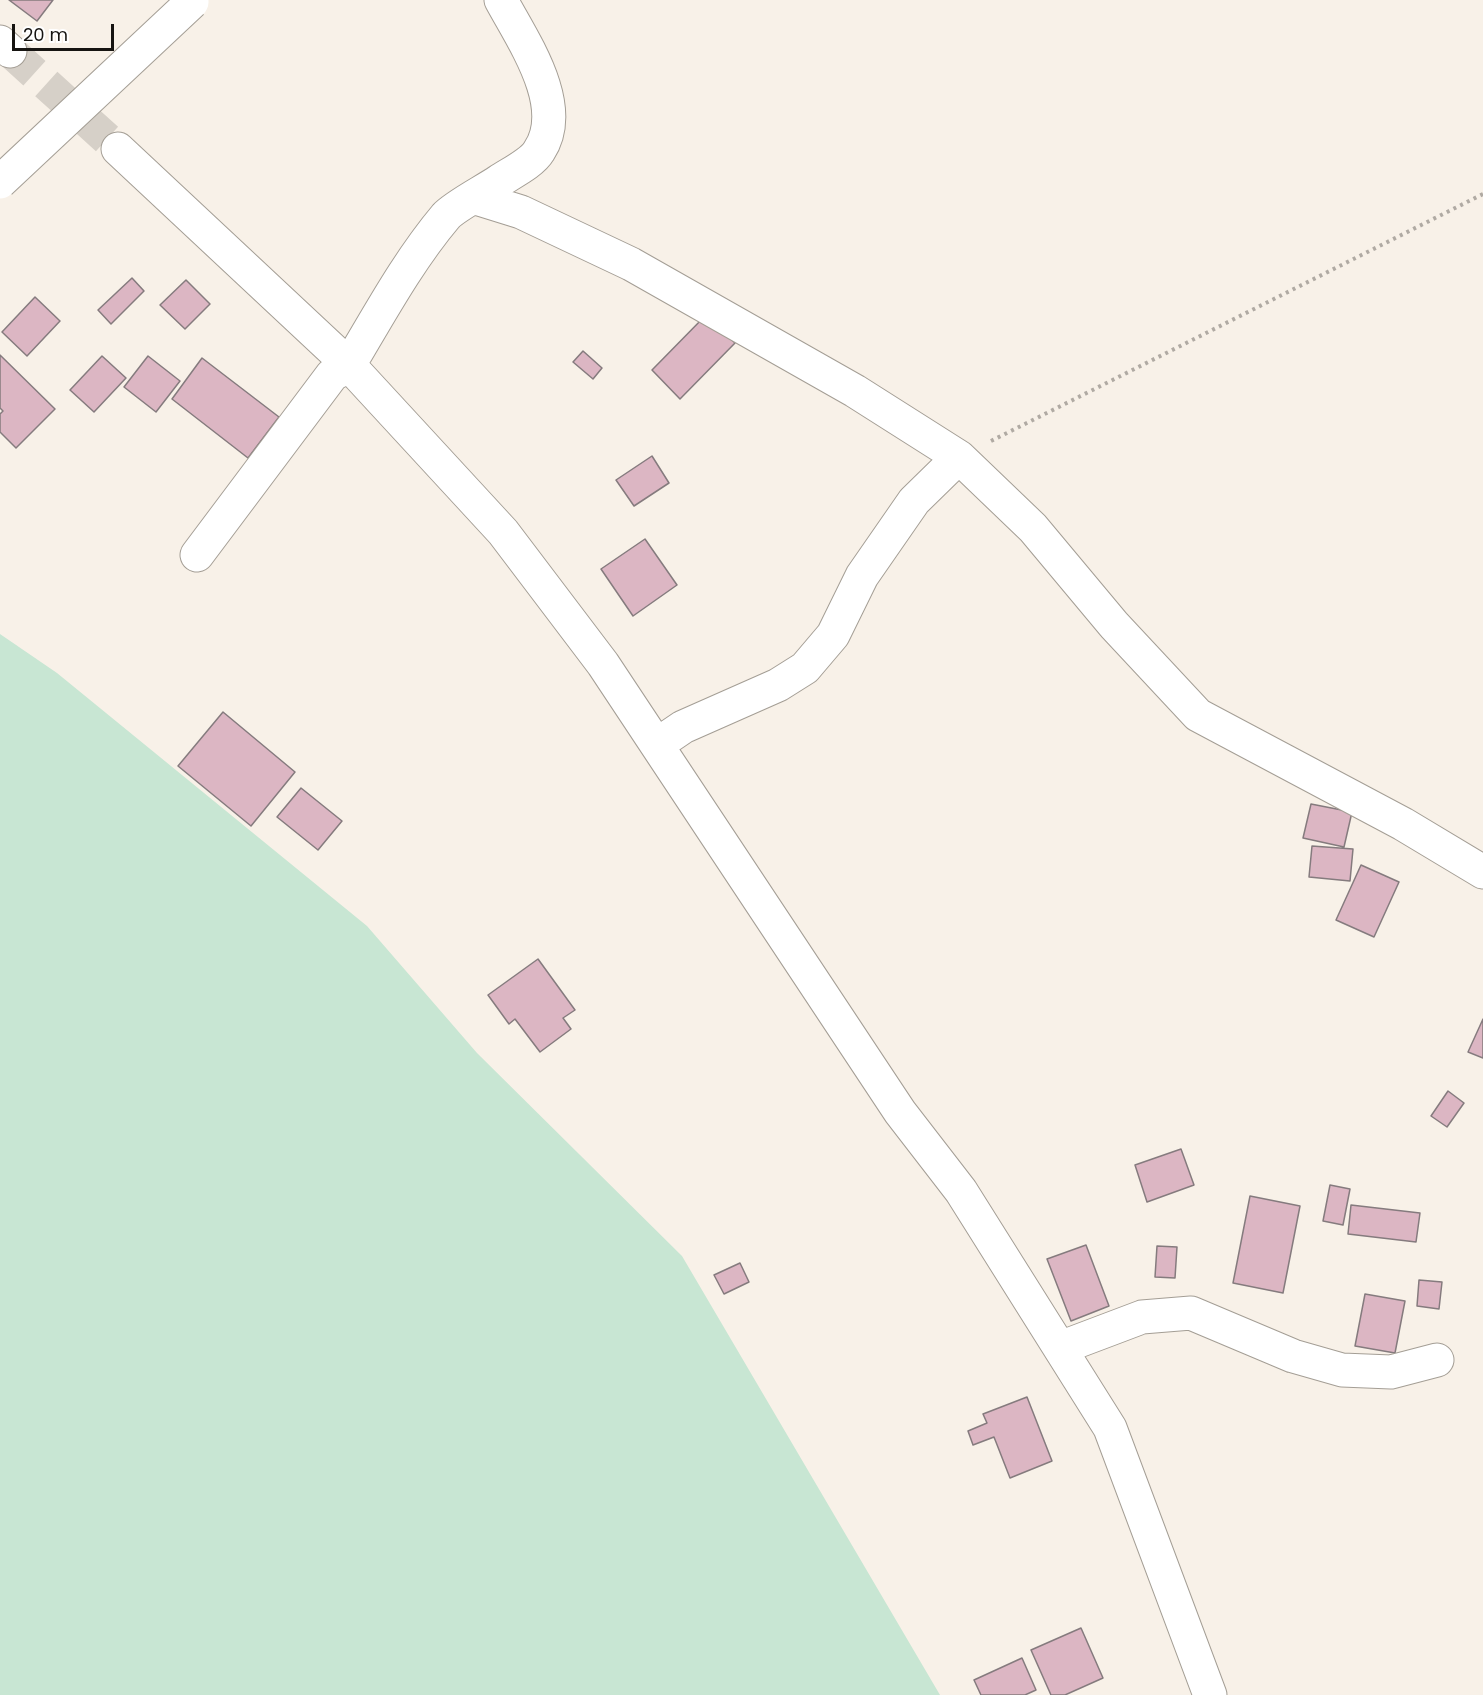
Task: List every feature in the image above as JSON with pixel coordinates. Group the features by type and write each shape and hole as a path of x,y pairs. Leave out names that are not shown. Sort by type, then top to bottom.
{"street":[{"path":"197,555 332,375 349,365 410,266 448,214 476,198 539,153 549,127 549,100 530,54 501,0"},
{"path":"0,182 193,1"},
{"path":"118,148 349,365 503,532 603,664 900,1112 961,1191 1110,1428 1210,1695"},
{"path":"476,198 521,212 631,264 855,391 958,457 1033,528 1114,625 1198,715 1402,824 1483,872"},
{"path":"658,744 682,727 778,685 805,668 833,635 862,576 914,501 958,457"},
{"path":"1060,1348 1142,1317 1191,1313 1293,1356 1341,1370 1391,1372 1437,1360"}],"path":[{"path":"958,457 1483,194"}],"green space":[{"path":"0,634 57,673 367,926 477,1053 682,1256 940,1695 0,1695"}],"building":[{"path":"9,0 53,0 37,21"},
{"path":"132,278 144,291 111,324 98,310"},
{"path":"186,280 210,304 185,329 160,305"},
{"path":"35,297 60,321 27,356 2,332"},
{"path":"706,315 735,343 680,399 652,370"},
{"path":"583,351 602,368 593,379 573,362"},
{"path":"0,355 55,409 16,448 0,432 0,414 3,411 0,408"},
{"path":"102,356 126,378 94,412 70,390"},
{"path":"148,356 180,381 156,412 124,387"},
{"path":"202,358 279,417 248,458 172,399"},
{"path":"652,456 669,483 634,506 616,480"},
{"path":"645,539 677,585 633,616 601,569"},
{"path":"223,712 295,772 251,826 178,766"},
{"path":"301,788 342,821 318,850 277,817"},
{"path":"1311,804 1352,812 1344,847 1303,838"},
{"path":"1312,846 1353,849 1350,881 1309,877"},
{"path":"1361,865 1399,882 1374,937 1336,920"},
{"path":"538,959 575,1010 563,1018 571,1029 540,1052 515,1019 509,1024 488,995"},
{"path":"1483,1019 1483,1058 1468,1052"},
{"path":"1448,1091 1464,1103 1447,1127 1431,1116"},
{"path":"1181,1149 1194,1185 1147,1202 1135,1165"},
{"path":"1330,1185 1350,1189 1343,1225 1323,1221"},
{"path":"1250,1196 1300,1206 1283,1293 1233,1283"},
{"path":"1351,1205 1420,1213 1416,1242 1348,1234"},
{"path":"1086,1245 1109,1306 1071,1321 1047,1259"},
{"path":"1157,1246 1177,1247 1175,1278 1155,1277"},
{"path":"740,1263 749,1282 724,1294 714,1275"},
{"path":"1419,1280 1442,1282 1439,1309 1417,1306"},
{"path":"1365,1294 1405,1301 1395,1353 1355,1346"},
{"path":"1027,1397 1052,1461 1010,1478 994,1437 973,1445 968,1431 987,1423 983,1414"},
{"path":"1081,1628 1103,1678 1065,1695 1051,1695 1031,1650"},
{"path":"1022,1658 1036,1690 1025,1695 981,1695 974,1680"}],"tunnel":[{"path":"10,51 118,149"}]}
